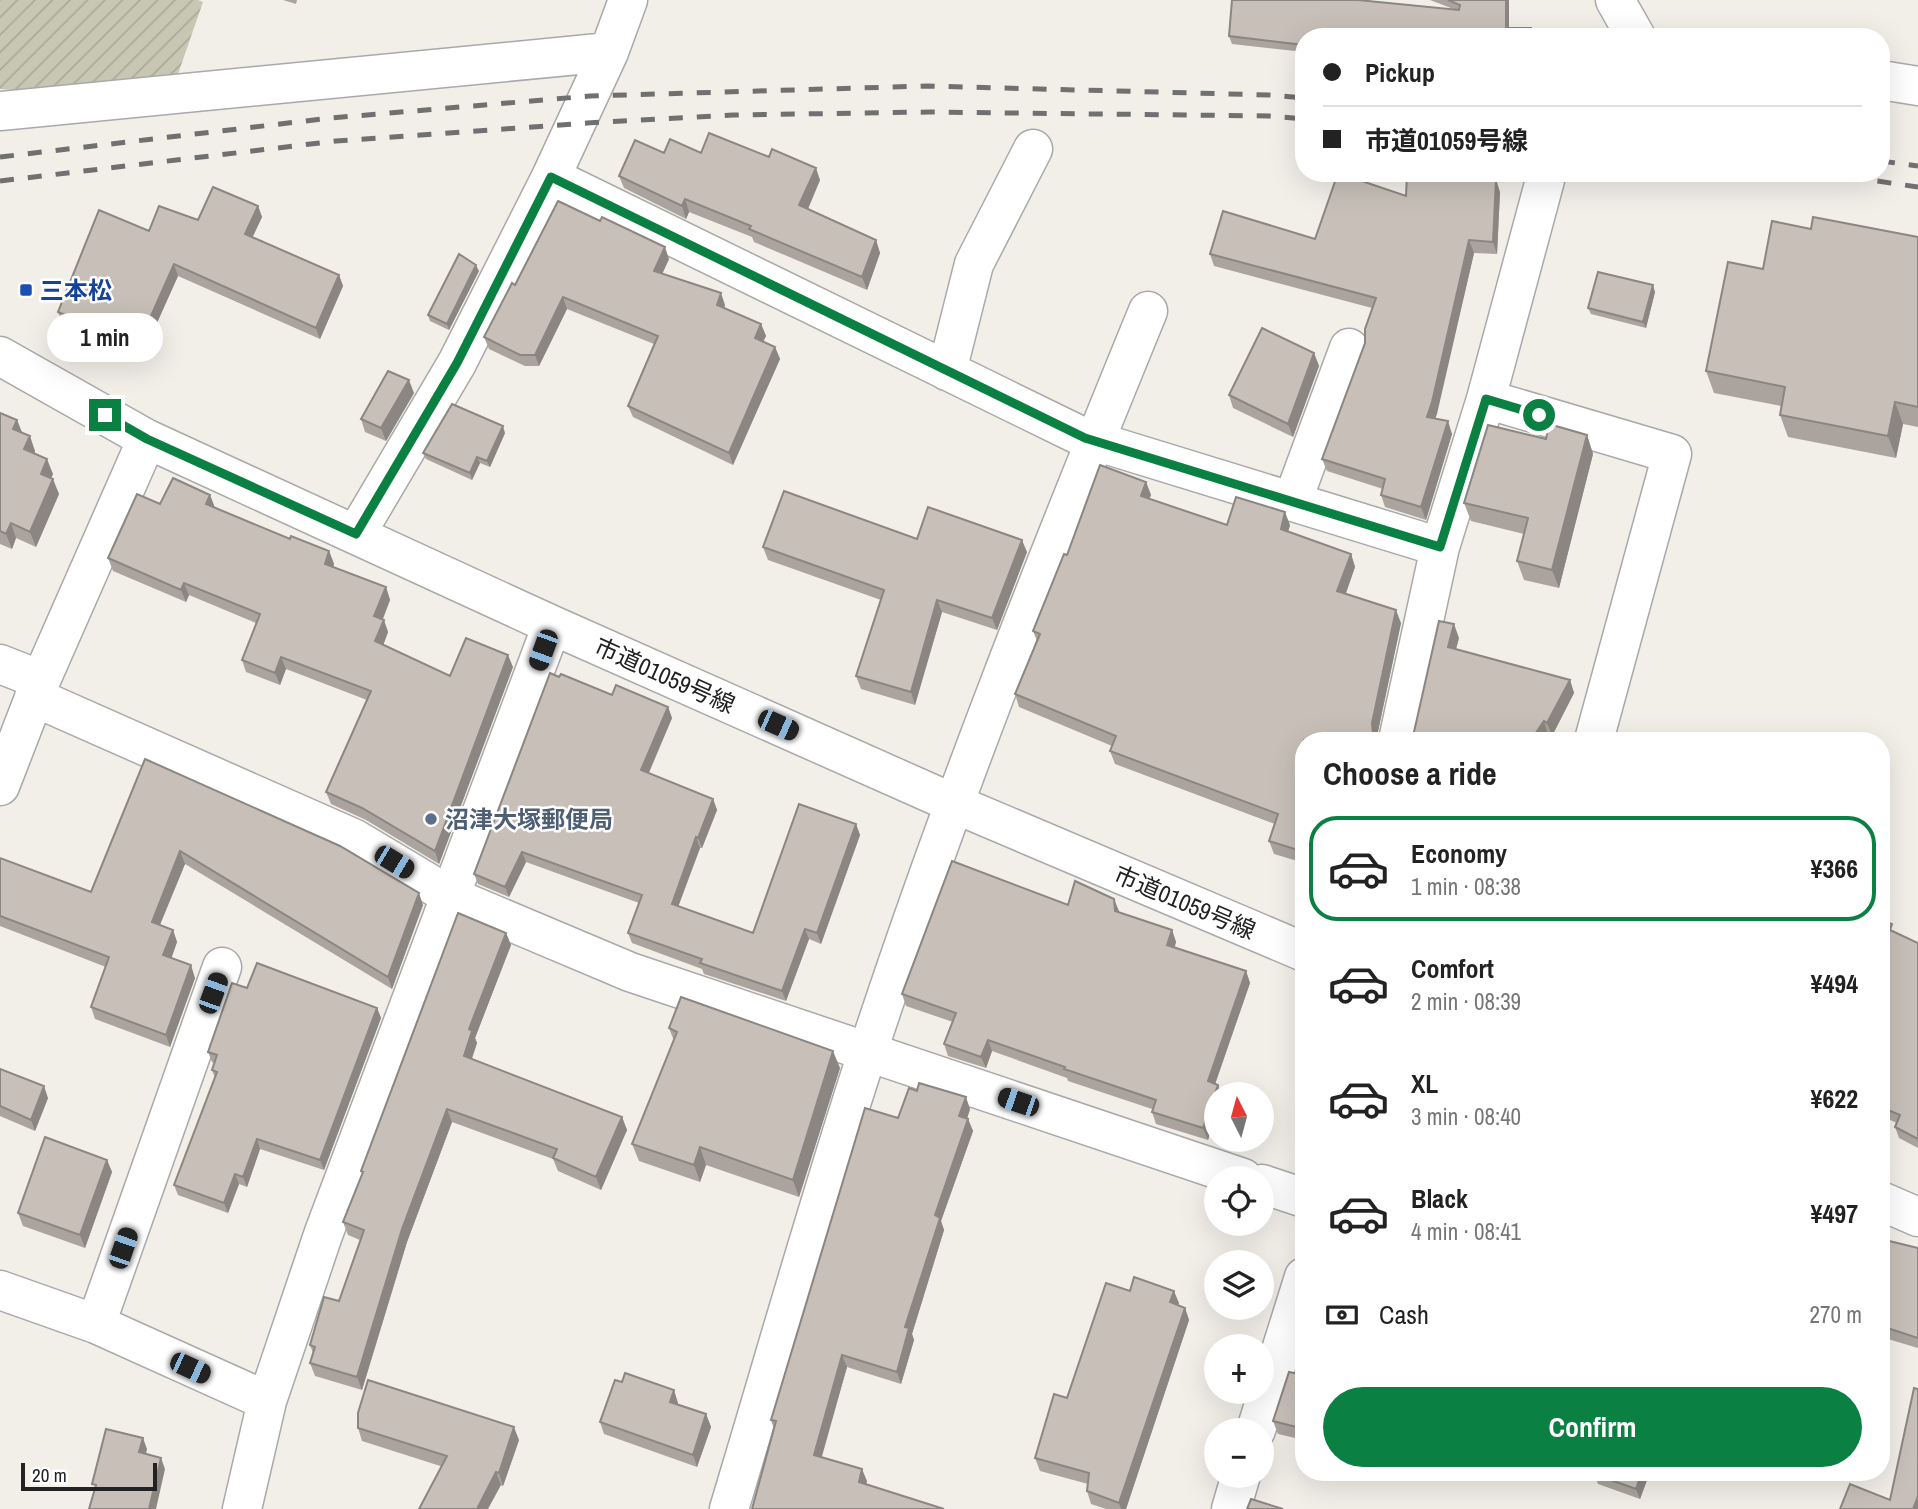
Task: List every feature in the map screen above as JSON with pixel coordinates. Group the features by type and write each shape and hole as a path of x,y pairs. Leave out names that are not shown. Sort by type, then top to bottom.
{"street":[{"path":"356,534 457,363 551,177 610,52 628,0"},
{"path":"1615,0 1631,28"},
{"path":"0,111 610,52"},
{"path":"1890,81 1918,86"},
{"path":"947,370 974,264 1033,149"},
{"path":"551,177 1095,441 1440,547"},
{"path":"1400,732 1440,547 1486,399 1544,182"},
{"path":"729,1509 868,1052 955,804 1148,311"},
{"path":"1292,502 1349,348"},
{"name":"市道01059号線","path":"0,356 147,439 552,625 955,804 1295,948"},
{"path":"1486,399 1672,454 1596,732"},
{"path":"0,786 37,688 147,439"},
{"path":"242,1509 267,1401 323,1235 552,625"},
{"path":"0,664 37,688 355,839 452,897 630,972 1207,1166"},
{"path":"96,1324 222,967"},
{"path":"1274,1188 1295,1195"},
{"path":"1890,1205 1918,1217"},
{"path":"0,1290 96,1324 267,1401"},
{"path":"1260,1418 1295,1306"},
{"path":"1231,1509 1237,1488"}],"shaded area":[{"path":"0,0 203,2 178,74 38,92 0,89"}],"building":[{"path":"1232,0 1358,0 1459,10 1460,5 1448,0 1506,0 1506,28 1295,28 1295,44 1229,36"},
{"path":"709,133 769,157 772,149 816,168 799,205 876,240 862,277 749,229 751,226 685,199 682,206 619,176 635,140 664,153 670,139 701,153"},
{"path":"1335,182 1365,182 1406,196 1407,182 1496,182 1493,242 1469,240 1427,417 1448,421 1421,507 1381,495 1385,479 1322,459 1365,343 1365,329 1376,298 1210,254 1223,211 1315,239"},
{"path":"213,187 258,206 245,234 339,275 316,328 174,264 143,334 137,331 132,343 58,312 99,210 149,231 159,206 198,220"},
{"path":"558,201 600,221 602,217 665,247 654,271 721,293 717,305 761,324 755,338 775,347 729,453 628,406 658,336 563,297 535,355 520,355 484,337 512,283 515,285"},
{"path":"1813,217 1918,237 1918,407 1895,402 1888,436 1780,415 1785,387 1706,371 1728,262 1763,269 1772,221 1811,229"},
{"path":"459,254 476,265 447,324 428,315"},
{"path":"1598,272 1653,285 1643,322 1588,308"},
{"path":"1262,328 1314,353 1288,424 1229,395"},
{"path":"388,371 409,380 381,428 361,419"},
{"path":"452,404 503,426 487,461 477,457 470,473 423,453"},
{"path":"0,413 17,420 13,429 30,436 24,449 47,459 41,474 53,479 30,532 11,523 6,534 0,531"},
{"path":"1549,424 1587,435 1552,570 1517,561 1528,518 1464,503 1488,425 1546,439"},
{"path":"1100,465 1146,482 1141,496 1227,525 1236,497 1285,512 1281,529 1351,554 1337,591 1396,610 1372,723 1373,732 1295,732 1295,849 1269,841 1278,814 1110,751 1116,736 1015,694 1040,634 1033,631 1064,554 1067,555"},
{"path":"173,478 210,495 206,504 290,539 291,536 329,551 325,564 386,587 374,616 384,620 375,641 450,676 466,638 508,655 435,851 362,808 326,792 371,691 281,657 275,673 242,660 260,614 184,583 181,590 108,558 137,494 160,504"},
{"path":"784,491 917,539 928,507 1022,540 992,618 937,600 911,692 856,676 884,590 763,547"},
{"path":"1439,621 1454,624 1448,647 1570,680 1547,723 1544,721 1536,732 1414,732"},
{"path":"550,673 559,677 561,674 612,695 616,685 668,707 641,770 713,799 672,904 753,933 799,804 856,824 817,933 805,929 782,991 700,963 702,959 628,933 642,895 522,852 505,887 474,874"},
{"path":"145,759 340,846 419,893 388,977 180,851 152,922 173,930 163,955 191,965 166,1035 91,1007 109,957 0,916 0,858 91,892"},
{"path":"952,861 1068,905 1075,881 1114,899 1115,911 1172,930 1167,945 1246,971 1208,1081 1210,1082 1204,1082 1203,1128 1152,1112 1156,1100 988,1040 981,1057 944,1044 956,1013 902,994"},
{"path":"458,913 506,933 469,1029 472,1031 464,1056 622,1117 596,1177 553,1158 557,1149 447,1109 402,1229 357,1377 310,1363 315,1347 310,1345 324,1297 339,1301 364,1230 343,1222"},
{"path":"1890,930 1918,943 1918,1139 1895,1127 1900,1115 1890,1111"},
{"path":"257,963 377,1008 320,1160 257,1139 243,1177 235,1174 224,1203 174,1185 217,1072 212,1070 217,1055 208,1052 232,983 247,988"},
{"path":"681,997 833,1051 793,1180 700,1147 694,1165 632,1144 677,1032 669,1028"},
{"path":"0,1069 44,1086 31,1120 0,1106"},
{"path":"919,1083 966,1097 959,1116 968,1119 935,1215 940,1218 905,1327 909,1328 897,1372 842,1355 814,1455 862,1469 859,1482 944,1509 752,1509 776,1421 771,1420 865,1108 898,1118 909,1088 917,1091"},
{"path":"45,1137 107,1160 80,1235 18,1213"},
{"path":"1890,1241 1918,1248 1918,1338 1890,1329"},
{"path":"1134,1277 1174,1291 1170,1302 1185,1308 1119,1503 1087,1491 1089,1473 1035,1458 1054,1394 1067,1398 1106,1283 1130,1291"},
{"path":"1289,1372 1295,1373 1295,1427 1274,1421"},
{"path":"625,1373 674,1390 670,1402 706,1414 693,1455 600,1422 615,1380 622,1382"},
{"path":"368,1380 514,1427 499,1473 496,1472 477,1509 419,1509 447,1456 358,1428 358,1413"},
{"path":"1914,1388 1918,1389 1918,1496 1913,1509 1840,1509 1850,1484 1890,1500"},
{"path":"106,1429 143,1438 139,1452 161,1458 149,1509 89,1509 96,1485 92,1484"},
{"path":"1614,1481 1639,1481 1636,1489"},
{"path":"1251,1499 1283,1509 1247,1509"}],"railway":[{"path":"0,157 331,118 590,96 927,86 1295,97"},
{"path":"0,181 336,141 733,115 929,112 1295,118"},
{"path":"1890,162 1918,166"},
{"path":"1884,182 1918,187"}],"place":[{"name":"三本松","path":"26,290"},
{"name":"沼津大塚郵便局","path":"431,819"}],"route":[{"path":"105,415 147,439 356,534 457,363 551,177 1085,438 1440,547 1486,399 1539,415"}]}
